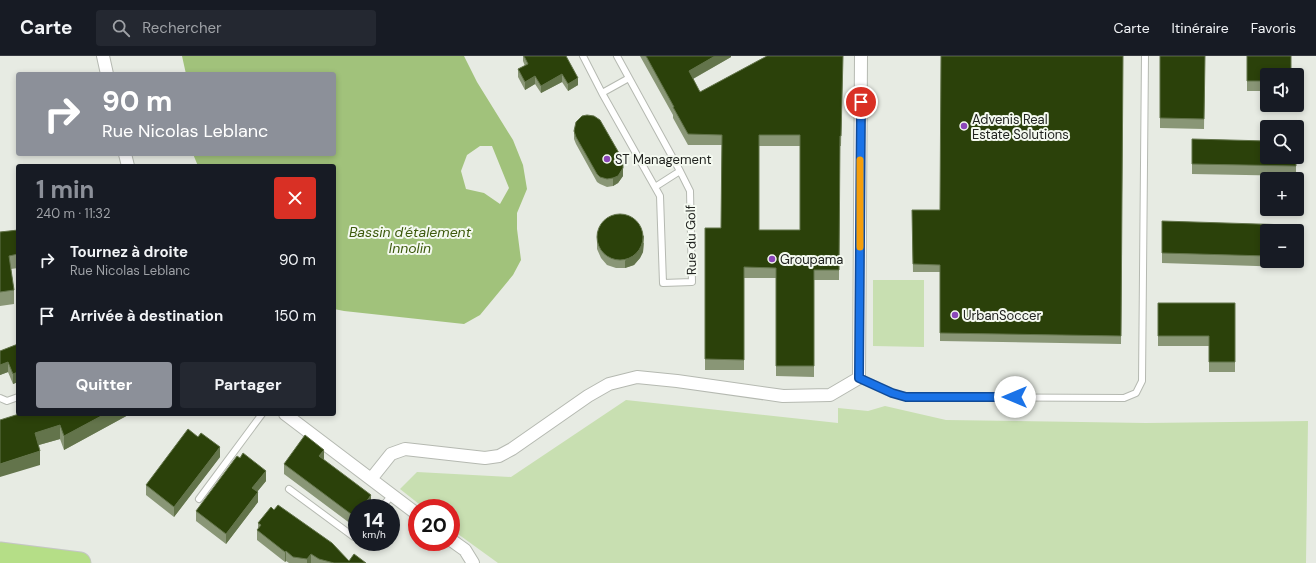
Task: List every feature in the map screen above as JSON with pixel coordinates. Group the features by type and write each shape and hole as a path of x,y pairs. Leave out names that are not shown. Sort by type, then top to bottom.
{"highway":[{"path":"0,553 80,563"}],"street":[{"path":"103,56 107,72"},
{"path":"371,479 391,454 404,449 485,458 499,456 512,449 588,396 609,384 637,377 783,396 830,395 859,378 861,56"},
{"path":"288,416 408,507"},
{"path":"460,547 473,563"}],"lane":[{"path":"583,56 655,187 680,171"},
{"name":"Rue du Golf","path":"617,56 690,191 692,282 663,283 660,196 655,187"},
{"path":"859,378 892,393 906,397 1124,398 1136,393 1142,381 1145,56"},
{"path":"602,93 630,78"},
{"path":"0,398 7,401 16,398"},
{"path":"199,499 261,416"},
{"path":"289,489 348,533"},
{"path":"389,499 392,495"}],"shaded area":[{"path":"873,280 924,280 924,347 873,346"},
{"path":"626,400 838,423 838,408 868,411 885,406 946,420 1146,423 1308,421 1306,563 498,563 460,536 460,499 413,499 400,489 417,472 511,477"}],"water":[{"name":"Bassin d'étalement Innolin","path":"182,56 464,56 477,82 513,140 523,165 527,189 517,213 517,229 521,260 513,275 480,315 464,324 336,309 336,164 197,164 194,156 336,156 336,72 186,72","holes":["480,146 492,146 509,188 500,204 484,193 466,189 461,171 467,155"]}],"building":[{"path":"524,56 566,56 578,78 568,84 562,74 541,86 535,76 525,82 518,69 528,64"},
{"path":"646,56 715,56 689,71 700,92 767,56 843,56 840,136 839,270 814,270 814,366 776,366 776,268 744,267 744,360 705,359 705,228 721,228 722,135 688,134","holes":["759,135 800,135 800,230 759,230"]},
{"path":"941,56 1123,56 1121,336 940,333 940,265 913,264 912,210 940,210"},
{"path":"1160,56 1205,56 1204,119 1160,118"},
{"path":"1247,56 1291,56 1291,68 1260,68 1260,81 1247,81"},
{"path":"582,116 594,116 600,120 623,160 623,168 618,176 607,179 600,177 576,137 574,131 576,122"},
{"path":"1192,139 1260,141 1260,164 1296,164 1296,166 1192,164"},
{"path":"625,214 629,215 639,224 642,228 642,246 633,256 625,260 615,260 607,256 598,246 597,232 601,224 611,215"},
{"path":"1162,221 1260,224 1260,256 1162,253"},
{"path":"16,230 16,254 9,256 14,290 0,292 0,232"},
{"path":"1158,303 1235,303 1235,362 1209,362 1209,336 1158,336"},
{"path":"16,345 16,373 13,374 8,362 0,365 0,351"},
{"path":"16,415 101,416 64,436 60,425 35,433 40,451 0,464 0,420"},
{"path":"188,429 198,437 201,433 220,447 174,507 146,485"},
{"path":"305,435 324,450 319,456 371,495 368,499 348,499 348,512 284,464"},
{"path":"243,453 266,471 252,488 258,492 226,534 196,511 237,456 240,458"},
{"path":"278,505 332,543 349,561 354,554 366,563 334,563 319,559 311,554 307,559 293,557 286,551 285,552 257,530 261,525 258,523 271,507 274,510"}],"slow traffic":[{"path":"860,160 860,247"}],"place":[{"name":"Advenis Real Estate Solutions","path":"964,126"},
{"name":"ST Management","path":"607,159"},
{"name":"Groupama","path":"772,259"},
{"name":"UrbanSoccer","path":"955,315"}],"route":[{"path":"861,102 859,378 892,393 906,397 1015,397"}]}
